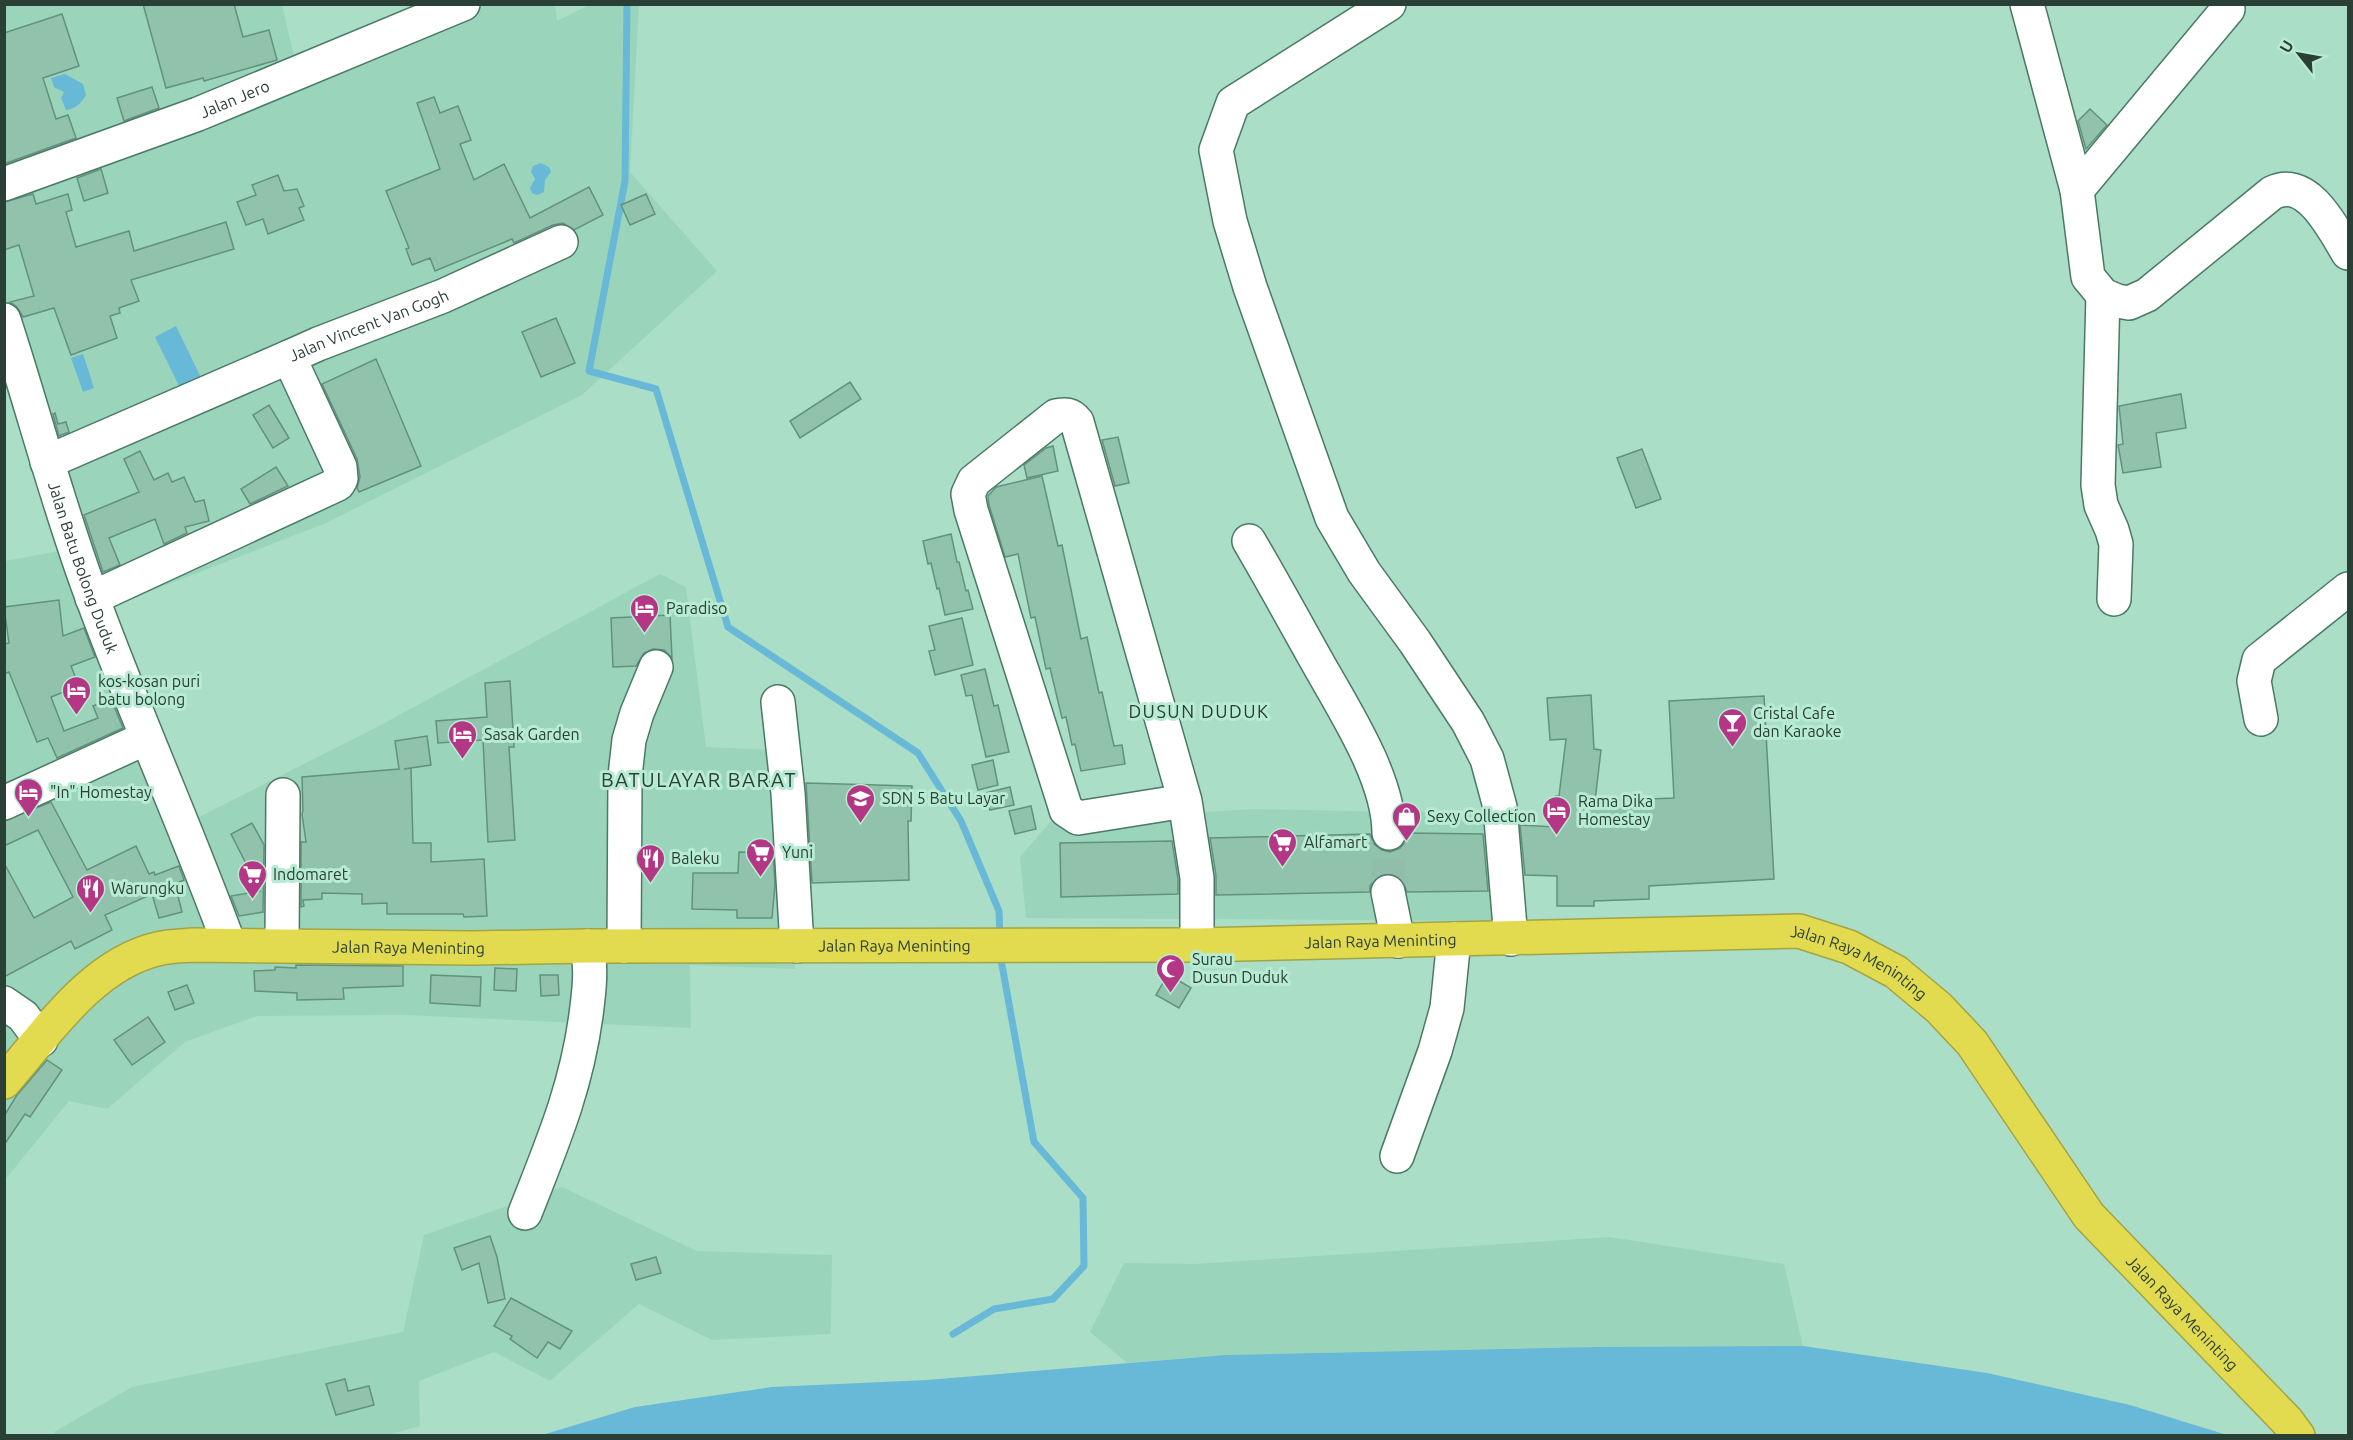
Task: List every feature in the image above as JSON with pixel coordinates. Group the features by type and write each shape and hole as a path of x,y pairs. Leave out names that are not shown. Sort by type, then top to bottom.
{"highway":[{"name":"Jalan Raya Meninting","path":"4,1082 87,990 119,964 159,948 229,944 473,948 1197,945 1799,931 1849,948 1896,972 1939,1008 1972,1043 2089,1216 2279,1413 2298,1436"}],"street":[{"name":"Jalan Jero","path":"4,184 198,114 463,4"},
{"path":"1389,4 1233,103 1216,150 1230,221 1250,287 1332,518 1364,572 1415,642 1468,722 1487,759 1500,807 1512,939"},
{"path":"2027,4 2077,190 2088,277 2103,295 2129,303 2147,295 2281,189 2292,189 2307,197 2327,219 2349,253"},
{"path":"2077,190 2228,9"},
{"name":"Jalan Vincent Van Gogh","path":"92,598 338,484 340,467 289,357 443,296 561,242"},
{"path":"2103,295 2098,485 2101,505 2112,530 2115,544 2114,599"},
{"name":"Jalan Batu Bolong Duduk","path":"4,320 47,462 92,598 229,944"},
{"path":"47,462 289,357"},
{"path":"1185,801 1078,818 1066,810 971,510 968,494 974,481 1056,416 1066,414 1077,422 1185,801 1197,878 1197,945"},
{"path":"1250,541 1359,739 1379,782 1389,816 1389,833"},
{"path":"2261,719 2254,681 2259,660 2349,589"},
{"path":"624,946 625,776 629,740 637,713 656,667"},
{"path":"778,702 789,805 797,946"},
{"path":"4,803 146,738"},
{"path":"282,945 283,795"},
{"path":"1388,892 1398,941"},
{"path":"1397,1156 1435,1051 1447,1008 1454,939"},
{"path":"525,1213 565,1111 575,1075 588,1001 591,964 587,946"},
{"path":"4,1003 23,1016 41,1040"}],"shaded area":[{"path":"5,5 282,5 296,64 438,5 555,5 557,21 589,5 639,5 630,172 717,271 582,395 326,523 102,610 195,819 377,727 660,574 686,587 706,747 777,750 795,969 690,965 691,1028 406,1015 257,1016 185,1042 107,1109 69,1101 5,1180 5,561 65,550 5,345"},
{"path":"1252,809 1497,814 1500,921 1026,918 1020,857 1050,822"},
{"path":"562,1187 697,1251 832,1255 831,1334 712,1340 639,1304 550,1381 494,1352 419,1381 420,1426 388,1435 56,1436 54,1432 132,1387 403,1332 424,1235"},
{"path":"1610,1237 1784,1264 1803,1346 1593,1347 1226,1355 1127,1363 1090,1332 1124,1263 1194,1264"}],"water":[{"path":"65,74 83,84 86,95 78,105 66,110 61,98 64,92 54,87 51,78"},
{"path":"541,163 549,167 551,172 545,180 544,192 537,195 532,193 530,188 535,179 531,172 533,166"},
{"path":"176,326 206,388 185,398 155,337"},
{"path":"83,354 94,388 83,392 71,358"},
{"path":"1803,1346 1987,1373 2130,1405 2227,1435 542,1435 635,1407 772,1387 927,1380 1226,1355 1593,1347"}],"building":[{"path":"143,4 234,4 243,37 269,30 277,60 204,81 203,78 166,88"},
{"path":"62,14 79,66 43,78 56,119 68,115 76,138 4,164 4,33"},
{"path":"152,87 159,108 124,121 117,98"},
{"path":"434,97 440,113 458,106 471,140 460,144 474,180 504,164 530,218 589,187 603,215 574,230 563,223 553,225 514,243 512,239 435,271 430,258 412,265 406,249 409,248 386,191 440,169 417,103"},
{"path":"2090,109 2107,125 2086,149 2078,121"},
{"path":"101,169 108,193 84,201 77,178"},
{"path":"278,175 284,191 297,189 304,206 299,208 304,220 268,234 263,219 246,225 237,202 256,195 252,185"},
{"path":"33,194 36,204 68,194 72,210 66,212 76,247 129,231 134,251 226,222 234,249 131,280 139,301 119,308 120,313 110,316 117,338 71,355 54,308 23,317 17,307 10,302 34,296 19,245 4,250 4,202"},
{"path":"646,194 655,214 630,225 621,205"},
{"path":"556,318 575,363 541,377 522,332"},
{"path":"376,359 421,466 359,492 357,488 360,477 357,459 322,384"},
{"path":"850,382 861,399 800,438 790,421"},
{"path":"2181,394 2186,428 2156,433 2161,467 2123,473 2118,445 2123,444 2119,406"},
{"path":"269,405 289,438 273,448 253,415"},
{"path":"55,413 58,424 66,422 69,432 59,436 53,414"},
{"path":"1118,437 1129,483 1115,486 1102,440"},
{"path":"1053,446 1058,471 1027,478 1024,465 1046,448"},
{"path":"1642,449 1661,499 1636,508 1617,458"},
{"path":"140,451 154,480 168,473 172,482 184,477 195,502 204,500 209,521 185,527 187,533 164,544 155,519 109,538 120,565 103,572 84,515 139,492 124,459"},
{"path":"276,467 288,486 250,504 241,489"},
{"path":"1042,476 1058,546 1062,545 1081,639 1087,637 1099,693 1102,692 1114,746 1122,745 1125,764 1081,771 1066,717 1062,718 1050,668 1046,669 1035,617 1031,618 1018,554 1005,557 989,505 988,496 996,487"},
{"path":"951,534 957,562 959,562 973,609 945,615 939,588 937,589 931,563 928,564 923,541"},
{"path":"59,600 63,636 84,628 95,657 71,666 79,686 51,697 64,731 98,718 93,706 111,699 123,728 57,758 48,738 37,742 9,672 4,674 4,644 9,643 4,607"},
{"path":"670,615 672,658 664,650 653,649 644,653 636,666 613,667 611,618"},
{"path":"962,618 973,665 935,675 929,651 935,650 929,626"},
{"path":"985,669 994,706 998,705 1009,752 986,757 972,695 966,696 961,675"},
{"path":"510,681 514,747 509,747 515,840 488,842 483,740 438,743 436,721 487,717 485,683"},
{"path":"1591,695 1594,749 1601,750 1595,801 1674,798 1669,701 1764,696 1774,879 1649,886 1649,899 1594,901 1594,906 1557,906 1557,876 1525,875 1520,825 1556,827 1556,796 1559,796 1566,739 1550,740 1547,698"},
{"path":"427,736 431,765 404,769 411,768 413,843 431,843 431,862 484,859 487,916 387,914 387,903 362,904 362,894 322,893 322,899 303,900 304,906 301,907 301,842 306,842 302,814 302,777 399,769 395,741"},
{"path":"993,760 998,785 978,790 972,765"},
{"path":"806,783 912,786 911,821 908,821 909,880 812,883"},
{"path":"1010,787 1014,805 990,810 985,793"},
{"path":"51,802 87,870 136,846 149,874 154,872 155,875 179,866 184,880 175,884 182,912 159,918 152,894 105,915 112,930 75,949 71,941 4,977 4,863 34,918 73,897 38,830 4,846 4,821"},
{"path":"1031,806 1036,829 1015,834 1009,811"},
{"path":"252,823 264,845 263,912 239,916 231,896 260,891 231,834"},
{"path":"1407,833 1483,834 1488,891 1407,892 1402,879 1394,874 1385,874 1375,878 1370,886 1370,892 1216,895 1216,875 1210,838 1370,834 1374,844 1390,852 1400,848 1406,841"},
{"path":"1172,841 1178,894 1061,897 1060,843"},
{"path":"739,852 773,853 775,884 772,918 737,918 737,910 692,909 693,873 738,873"},
{"path":"296,965 403,966 403,986 343,988 344,999 297,1000 297,993 255,991 254,971 275,970 275,967 296,968"},
{"path":"495,968 517,969 516,991 494,990"},
{"path":"1168,974 1191,988 1179,1008 1156,995"},
{"path":"431,975 481,977 480,1006 430,1003"},
{"path":"540,975 558,975 559,995 541,996"},
{"path":"187,985 194,1003 175,1010 168,992"},
{"path":"148,1017 165,1042 132,1065 114,1040"},
{"path":"47,1060 62,1070 30,1117 25,1114 4,1145 4,1116 17,1095"},
{"path":"490,1236 497,1257 505,1299 488,1303 479,1263 462,1270 454,1248"},
{"path":"656,1257 661,1273 636,1280 631,1264"},
{"path":"511,1298 572,1331 560,1349 548,1342 537,1358 510,1339 512,1336 494,1326"},
{"path":"345,1379 348,1391 369,1386 374,1405 336,1415 326,1384"}],"waterway":[{"path":"627,4 625,181 589,371 656,389 728,627 918,753 961,821 999,911 1000,937"},
{"path":"953,1334 994,1309 1053,1299 1084,1266 1083,1198 1034,1142 1000,954"}],"tunnel":[{"path":"1388,892 1389,833"}],"place":[{"name":"Paradiso","path":"645,634"},
{"name":"kos-kosan puri batu bolong","path":"77,716"},
{"name":"Cristal Cafe dan Karaoke","path":"1732,748"},
{"name":"Sasak Garden","path":"463,760"},
{"name":"\"In\" Homestay","path":"29,818"},
{"name":"SDN 5 Batu Layar","path":"861,824"},
{"name":"Rama Dika Homestay","path":"1557,836"},
{"name":"Sexy Collection","path":"1406,842"},
{"name":"Alfamart","path":"1283,868"},
{"name":"Yuni","path":"761,878"},
{"name":"Baleku","path":"650,884"},
{"name":"Indomaret","path":"252,900"},
{"name":"Warungku","path":"90,914"},
{"name":"Surau Dusun Duduk","path":"1171,994"}],"district":[{"name":"DUSUN DUDUK","path":"1199,711"},
{"name":"BATULAYAR BARAT","path":"699,779"}]}
